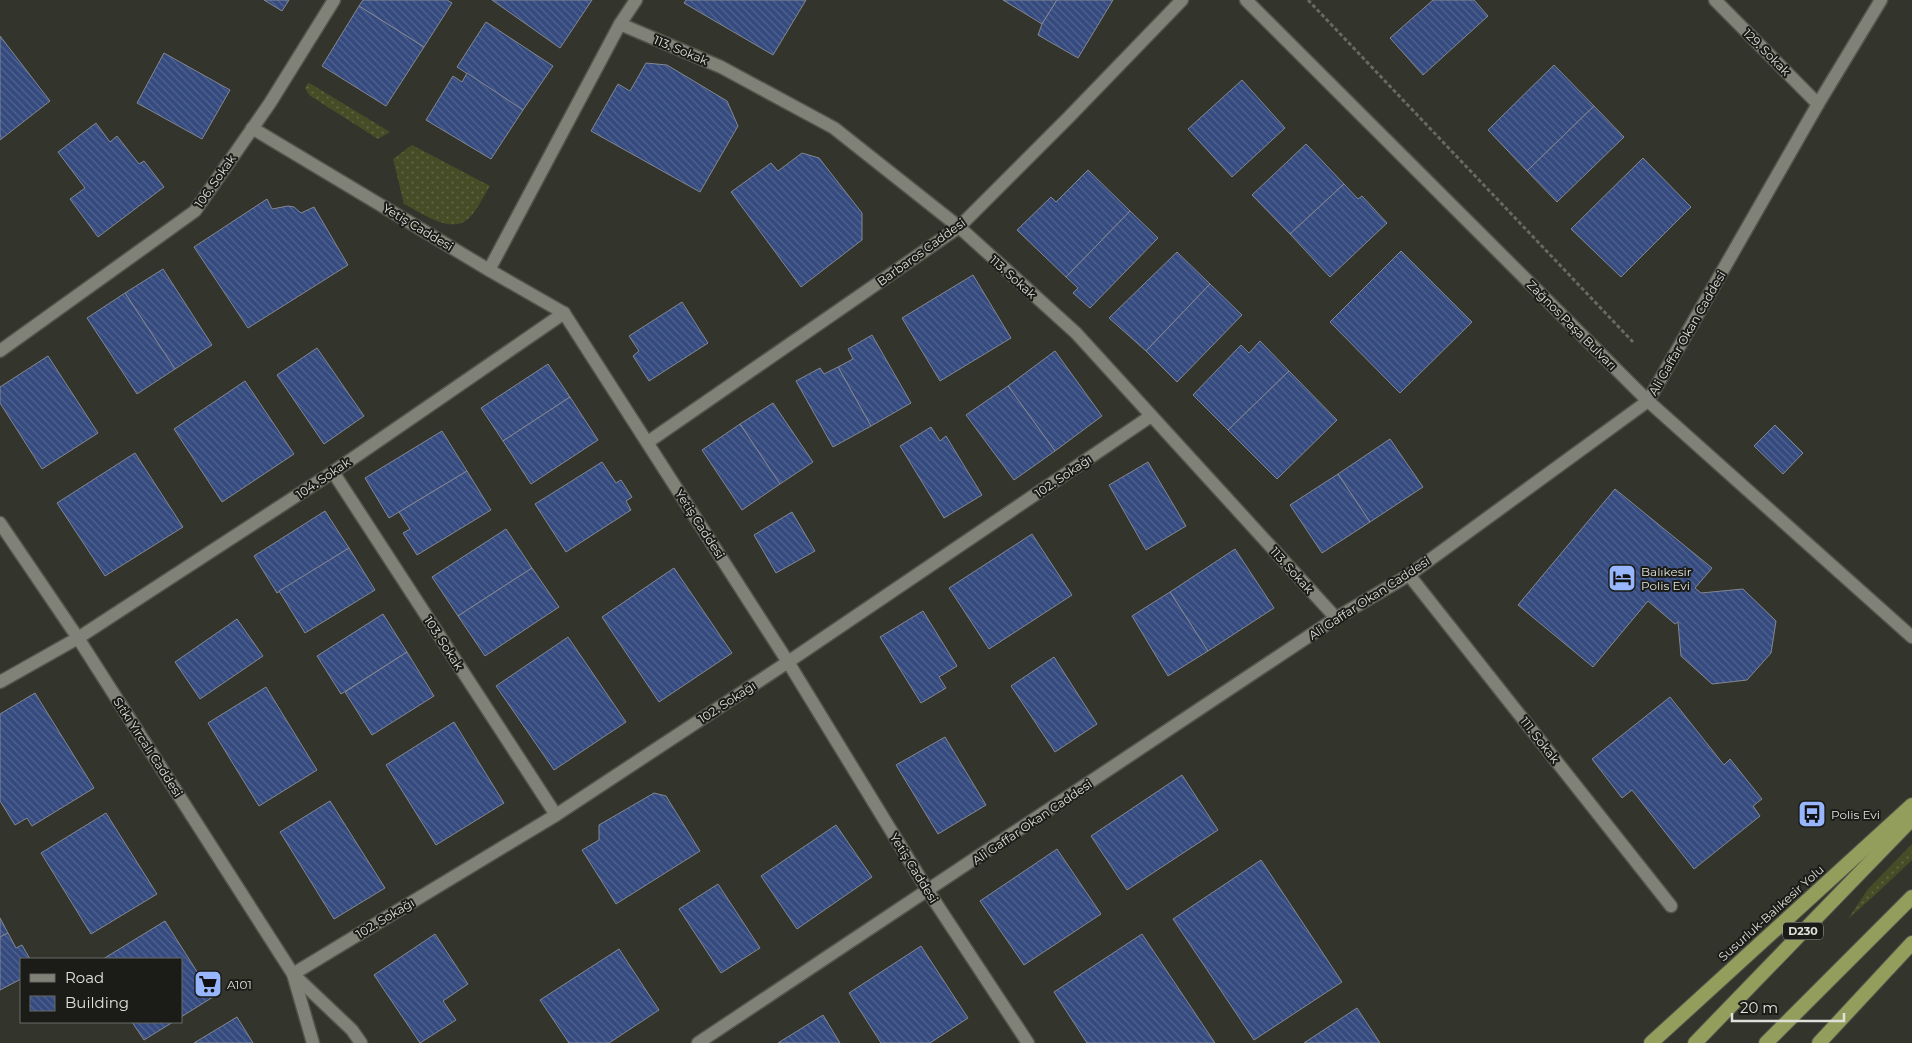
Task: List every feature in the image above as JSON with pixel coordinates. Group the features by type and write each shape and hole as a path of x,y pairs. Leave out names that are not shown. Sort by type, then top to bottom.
{"highway":[{"name":"Susurluk-Balıkesir Yolu","path":"1651,1043 1912,805"},
{"name":"D230","path":"1695,1043 1912,820"},
{"path":"1766,1043 1912,897"},
{"path":"1819,1043 1912,943"}],"street":[{"name":"106. Sokak","path":"0,352 195,211 252,128 334,0"},
{"path":"489,270 620,24 636,0"},
{"name":"Barbaros Caddesi","path":"648,442 959,227 1182,0"},
{"name":"Zağnos Paşa Bulvarı","path":"1246,0 1648,401 1912,637"},
{"name":"129. Sokak","path":"1716,0 1818,104"},
{"name":"Ali Gaffar Okan Caddesi","path":"705,1041 1336,618 1409,575 1648,401 1818,104 1881,0"},
{"name":"113. Sokak","path":"620,24 721,67 834,128 959,227 1076,333 1336,618"},
{"name":"Yetiş Caddesi","path":"252,128 564,313 788,662 928,891 1028,1043"},
{"name":"104. Sokak","path":"0,682 78,638 333,472 564,313"},
{"name":"102. Sokağı","path":"293,974 556,815 788,662 1151,416"},
{"name":"103. Sokak","path":"333,472 556,815"},
{"name":"Sıtkı Yırcalı Caddesi","path":"0,523 78,638 293,974 352,1030 361,1043"},
{"name":"111. Sokak","path":"1409,575 1671,906"},
{"name":"Sıtkı Yırcalı Caddesi","path":"293,974 314,1043"}],"path":[{"path":"1308,0 1633,342"}],"green space":[{"path":"308,83 390,132 378,139 309,95 305,88"},
{"path":"412,145 490,186 474,212 464,222 447,224 404,204 393,159"},
{"path":"1912,844 1912,860 1848,919 1868,889"}],"building":[{"path":"264,0 289,0 282,11"},
{"path":"363,0 447,0 452,3 424,47 359,6"},
{"path":"492,0 592,0 560,48"},
{"path":"686,0 806,0 773,55 684,3"},
{"path":"1003,0 1057,0 1042,24"},
{"path":"1057,0 1113,0 1078,58 1038,35 1042,24"},
{"path":"1433,0 1474,0 1488,16 1423,75 1390,38"},
{"path":"359,6 424,47 386,106 322,66"},
{"path":"486,22 553,66 523,110 457,67"},
{"path":"0,36 50,101 0,140"},
{"path":"164,53 230,90 202,139 137,103"},
{"path":"646,63 667,65 727,101 738,126 700,192 591,131 618,84 630,91"},
{"path":"1554,65 1594,106 1527,171 1488,130"},
{"path":"467,73 523,110 491,159 426,120 453,76 462,82"},
{"path":"1242,80 1285,128 1232,177 1188,129"},
{"path":"1594,106 1624,137 1557,202 1527,171"},
{"path":"96,123 110,142 117,136 139,164 144,161 164,187 98,237 70,199 85,188 58,152"},
{"path":"1306,144 1344,184 1290,234 1252,195"},
{"path":"802,153 819,158 862,213 862,240 801,287 731,192 771,163 778,171"},
{"path":"1643,158 1691,207 1621,277 1571,229"},
{"path":"1088,170 1130,211 1066,277 1017,230 1051,197 1056,202"},
{"path":"1344,184 1358,199 1362,196 1387,223 1330,277 1290,234"},
{"path":"267,199 272,209 288,206 294,207 301,213 314,207 348,265 248,328 194,247"},
{"path":"1130,211 1158,238 1090,308 1073,293 1078,288 1066,277"},
{"path":"1401,251 1472,322 1400,393 1330,322"},
{"path":"1177,252 1210,284 1146,351 1109,318"},
{"path":"163,269 212,345 175,369 125,293"},
{"path":"973,275 1011,338 940,381 902,318"},
{"path":"1210,284 1242,315 1177,382 1146,351"},
{"path":"125,293 175,369 137,394 87,318"},
{"path":"682,302 708,343 649,381 633,356 639,351 629,336"},
{"path":"872,335 911,403 871,426 838,367 853,359 848,349"},
{"path":"1260,341 1289,371 1228,430 1193,395 1241,345 1249,353"},
{"path":"317,348 364,416 324,444 277,375"},
{"path":"1055,351 1102,416 1055,451 1008,386"},
{"path":"48,356 98,433 42,469 0,403 0,387"},
{"path":"548,364 570,397 503,441 481,408"},
{"path":"838,367 871,426 833,447 796,381 820,368 824,374"},
{"path":"1289,371 1337,420 1277,479 1228,430"},
{"path":"245,381 294,454 222,502 174,429"},
{"path":"1008,386 1055,451 1014,480 966,415"},
{"path":"570,397 598,440 531,484 503,441"},
{"path":"773,403 813,462 780,484 740,424"},
{"path":"740,424 780,484 742,510 702,450"},
{"path":"1775,425 1803,453 1783,474 1754,446"},
{"path":"931,427 940,441 946,436 982,495 944,518 900,446"},
{"path":"442,431 467,471 389,518 365,478"},
{"path":"1390,439 1423,487 1370,522 1338,474"},
{"path":"135,453 183,527 105,576 57,503"},
{"path":"602,462 616,483 621,480 632,497 626,501 631,510 566,552 535,504"},
{"path":"1148,462 1186,526 1146,550 1109,485"},
{"path":"467,471 491,510 417,555 403,533 410,529 399,512"},
{"path":"1338,474 1370,522 1322,553 1290,505"},
{"name":"Balıkesir Polis Evi","path":"1615,489 1712,568 1695,588 1701,593 1743,589 1776,621 1771,653 1747,680 1712,684 1681,656 1678,622 1675,624 1648,601 1593,667 1518,605"},
{"path":"325,511 349,548 277,593 254,556"},
{"path":"792,512 815,551 776,573 754,535"},
{"path":"506,529 532,568 458,616 432,577"},
{"path":"1032,534 1072,595 989,649 949,588"},
{"path":"349,548 375,590 305,633 279,591"},
{"path":"1235,549 1274,608 1208,651 1170,592"},
{"path":"532,568 559,607 485,656 458,616"},
{"path":"674,568 732,653 659,702 602,617"},
{"path":"1170,592 1208,651 1168,676 1132,616"},
{"path":"923,611 957,666 939,677 946,688 921,703 880,637"},
{"path":"383,614 407,652 341,694 317,656"},
{"path":"237,619 263,656 200,699 175,662"},
{"path":"568,637 626,722 554,770 496,686"},
{"path":"407,652 434,696 372,735 345,692"},
{"path":"1054,657 1097,724 1055,752 1011,686"},
{"path":"266,687 317,770 259,806 208,723"},
{"path":"35,693 94,788 32,826 27,818 15,825 0,801 0,714"},
{"path":"1670,697 1724,765 1730,759 1762,799 1753,806 1760,816 1694,869 1632,790 1622,798 1592,759"},
{"path":"454,722 504,803 436,845 386,765"},
{"path":"945,737 986,805 938,834 896,765"},
{"path":"1182,775 1218,830 1127,890 1091,836"},
{"path":"654,793 666,796 700,851 616,904 582,850 599,840 599,825"},
{"path":"330,801 385,888 334,919 280,832"},
{"path":"106,813 157,894 91,934 41,853"},
{"path":"836,825 872,877 797,929 761,876"},
{"path":"1057,849 1101,914 1024,965 980,901"},
{"path":"1261,860 1342,982 1254,1040 1173,919"},
{"path":"718,884 760,948 721,973 679,909"},
{"path":"0,918 8,933 0,937"},
{"path":"165,921 213,997 182,1016 182,958 105,958"},
{"path":"8,933 16,948 22,945 29,958 20,958 20,980 0,990 0,937"},
{"path":"435,934 468,984 443,1001 456,1020 420,1043 374,975"},
{"path":"1142,934 1215,1043 1087,1043 1054,992"},
{"path":"921,946 968,1018 930,1043 881,1043 849,993"},
{"path":"619,949 659,1010 609,1043 569,1043 540,1000"},
{"path":"1357,1008 1380,1043 1304,1043"},
{"path":"823,1015 840,1043 778,1043"},
{"path":"237,1017 253,1043 194,1043"},
{"path":"133,1023 171,1023 144,1040"}],"place":[{"name":"Balıkesir Polis Evi","path":"1622,578"},
{"name":"Polis Evi","path":"1812,814"},
{"name":"A101","path":"208,984"}]}
